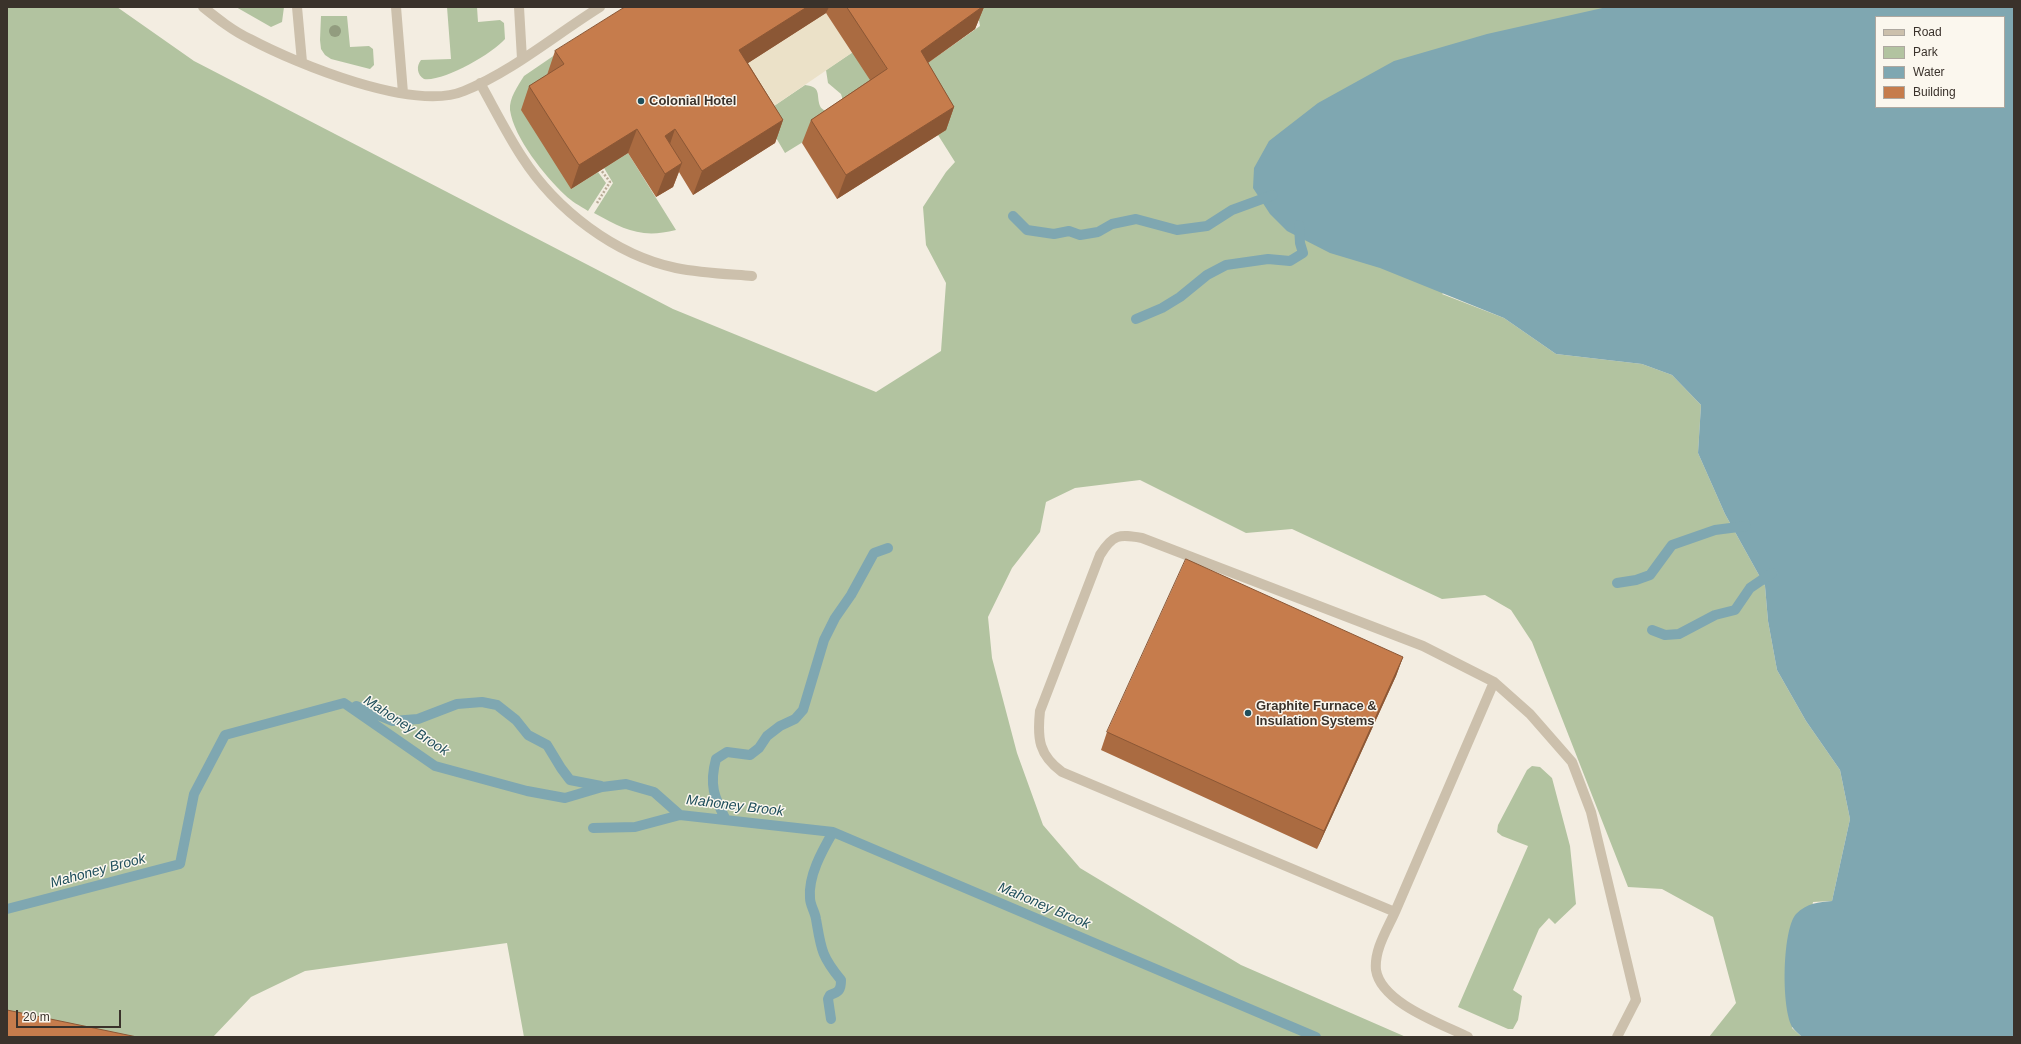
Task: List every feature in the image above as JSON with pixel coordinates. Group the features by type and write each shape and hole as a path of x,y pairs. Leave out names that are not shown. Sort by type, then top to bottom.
{"street":[{"path":"203,7 221,21 249,39 302,62 366,85 429,97 446,97 463,92 522,59 600,7"},
{"path":"297,7 302,62"},
{"path":"396,7 403,93"},
{"path":"519,7 522,59"},
{"path":"480,83 522,158 555,200 584,223 623,250 676,268 752,276"},
{"path":"1395,912 1062,772 1050,763 1042,748 1038,732 1040,712 1100,555 1108,542 1123,534 1142,538 1423,646 1494,682 1530,714 1572,762 1591,812 1636,1000 1617,1037"},
{"path":"1468,1037 1407,1008 1386,991 1376,971 1379,947 1494,682"}],"path":[{"path":"584,223 610,182 601,170"}],"green space":[{"path":"7,7 117,7 194,61 673,309 876,392 941,351 946,283 926,245 923,207 946,172 955,162 938,135 945,130 912,74 980,26 978,15 973,7 1758,7 1442,294 1504,318 1556,354 1642,364 1672,375 1701,405 1698,453 1725,514 1765,586 1768,621 1777,670 1806,721 1840,770 1850,819 1832,901 1813,902 1792,1028 1802,1037 1709,1037 1736,1003 1713,917 1662,889 1628,887 1532,642 1511,610 1485,595 1442,599 1292,529 1246,533 1140,480 1075,488 1046,502 1040,532 1012,568 988,617 992,658 1017,753 1043,825 1080,868 1241,965 1406,1037 524,1037 507,943 305,971 251,997 213,1037 106,1037 7,1014"},
{"path":"236,7 284,7 282,22 271,27"},
{"path":"447,7 477,7 478,22 500,20 504,23 505,39 490,52 455,72 432,79 424,79 418,70 418,65 421,60 451,59"},
{"path":"625,7 571,189 598,172 606,183 588,211 565,195 540,167 517,132 510,106 514,92 524,76"},
{"path":"321,16 347,16 350,47 369,46 373,49 374,65 370,69 331,59 325,55 321,49 320,40"},
{"path":"853,52 879,92 844,104 841,94 828,83 826,70"},
{"path":"805,85 816,90 821,108 828,114 829,126 785,153 762,114"},
{"path":"628,153 676,230 663,233 642,233 614,224 594,213 613,183 604,168"},
{"path":"1532,766 1540,767 1552,778 1570,846 1576,904 1555,924 1549,918 1539,929 1513,990 1522,996 1518,1020 1513,1029 1508,1029 1458,1007 1528,846 1502,836 1497,832 1498,825 1527,770"}],"shaded area":[{"path":"826,13 853,52 758,117 731,74"}],"water":[{"path":"1607,7 2014,7 2014,1037 1802,1037 1793,1028 1789,1019 1786,1005 1785,989 1786,953 1791,923 1796,914 1804,907 1832,901 1850,819 1840,770 1806,721 1777,670 1768,621 1765,586 1725,514 1698,453 1701,405 1672,375 1642,364 1556,354 1504,318 1380,268 1330,253 1287,231 1270,214 1253,188 1254,168 1269,141 1318,103 1394,61 1487,34"}],"building":[{"path":"625,7 807,7 739,50 783,120 702,171 675,129 665,136 682,163 665,174 637,129 579,165 529,86 564,64 555,51"},
{"path":"847,7 982,7 921,51 954,107 846,175 811,120 887,69"},
{"name":"Graphite Furnace & Insulation Systems","path":"1186,559 1403,657 1324,831 1107,732"},
{"path":"7,1010 137,1037 7,1037"}],"waterway":[{"path":"1013,216 1027,230 1054,234 1069,231 1080,235 1098,232 1112,224 1136,219 1177,230 1207,226 1232,210 1273,195"},
{"path":"1136,319 1162,308 1180,297 1207,275 1226,265 1268,259 1290,261 1303,253 1300,243 1299,225"},
{"path":"1617,583 1636,580 1650,575 1672,545 1715,530 1746,526"},
{"path":"726,820 718,804 714,791 713,776 716,759 727,752 750,755 759,748 767,736 780,726 795,719 803,710 824,640 835,618 851,595 874,553 888,548"},
{"path":"1652,630 1665,635 1679,634 1715,615 1735,610 1750,588 1772,573"},
{"path":"356,706 393,721 418,719 457,704 482,702 497,705 516,720 528,735 547,745 570,780 601,786"},
{"name":"Mahoney Brook","path":"7,909 180,864 194,794 225,735 344,703 435,766 527,791 565,798 602,787 626,784 654,792 680,815 833,832 1316,1037"},
{"path":"593,828 635,827 680,815"},
{"path":"831,1019 828,999 830,995 839,990 841,980 829,964 823,951 810,901 810,890 813,872 824,847 833,832"}],"place":[{"name":"Colonial Hotel","path":"641,101"},
{"name":"Graphite Furnace & Insulation Systems","path":"1248,713"}]}
